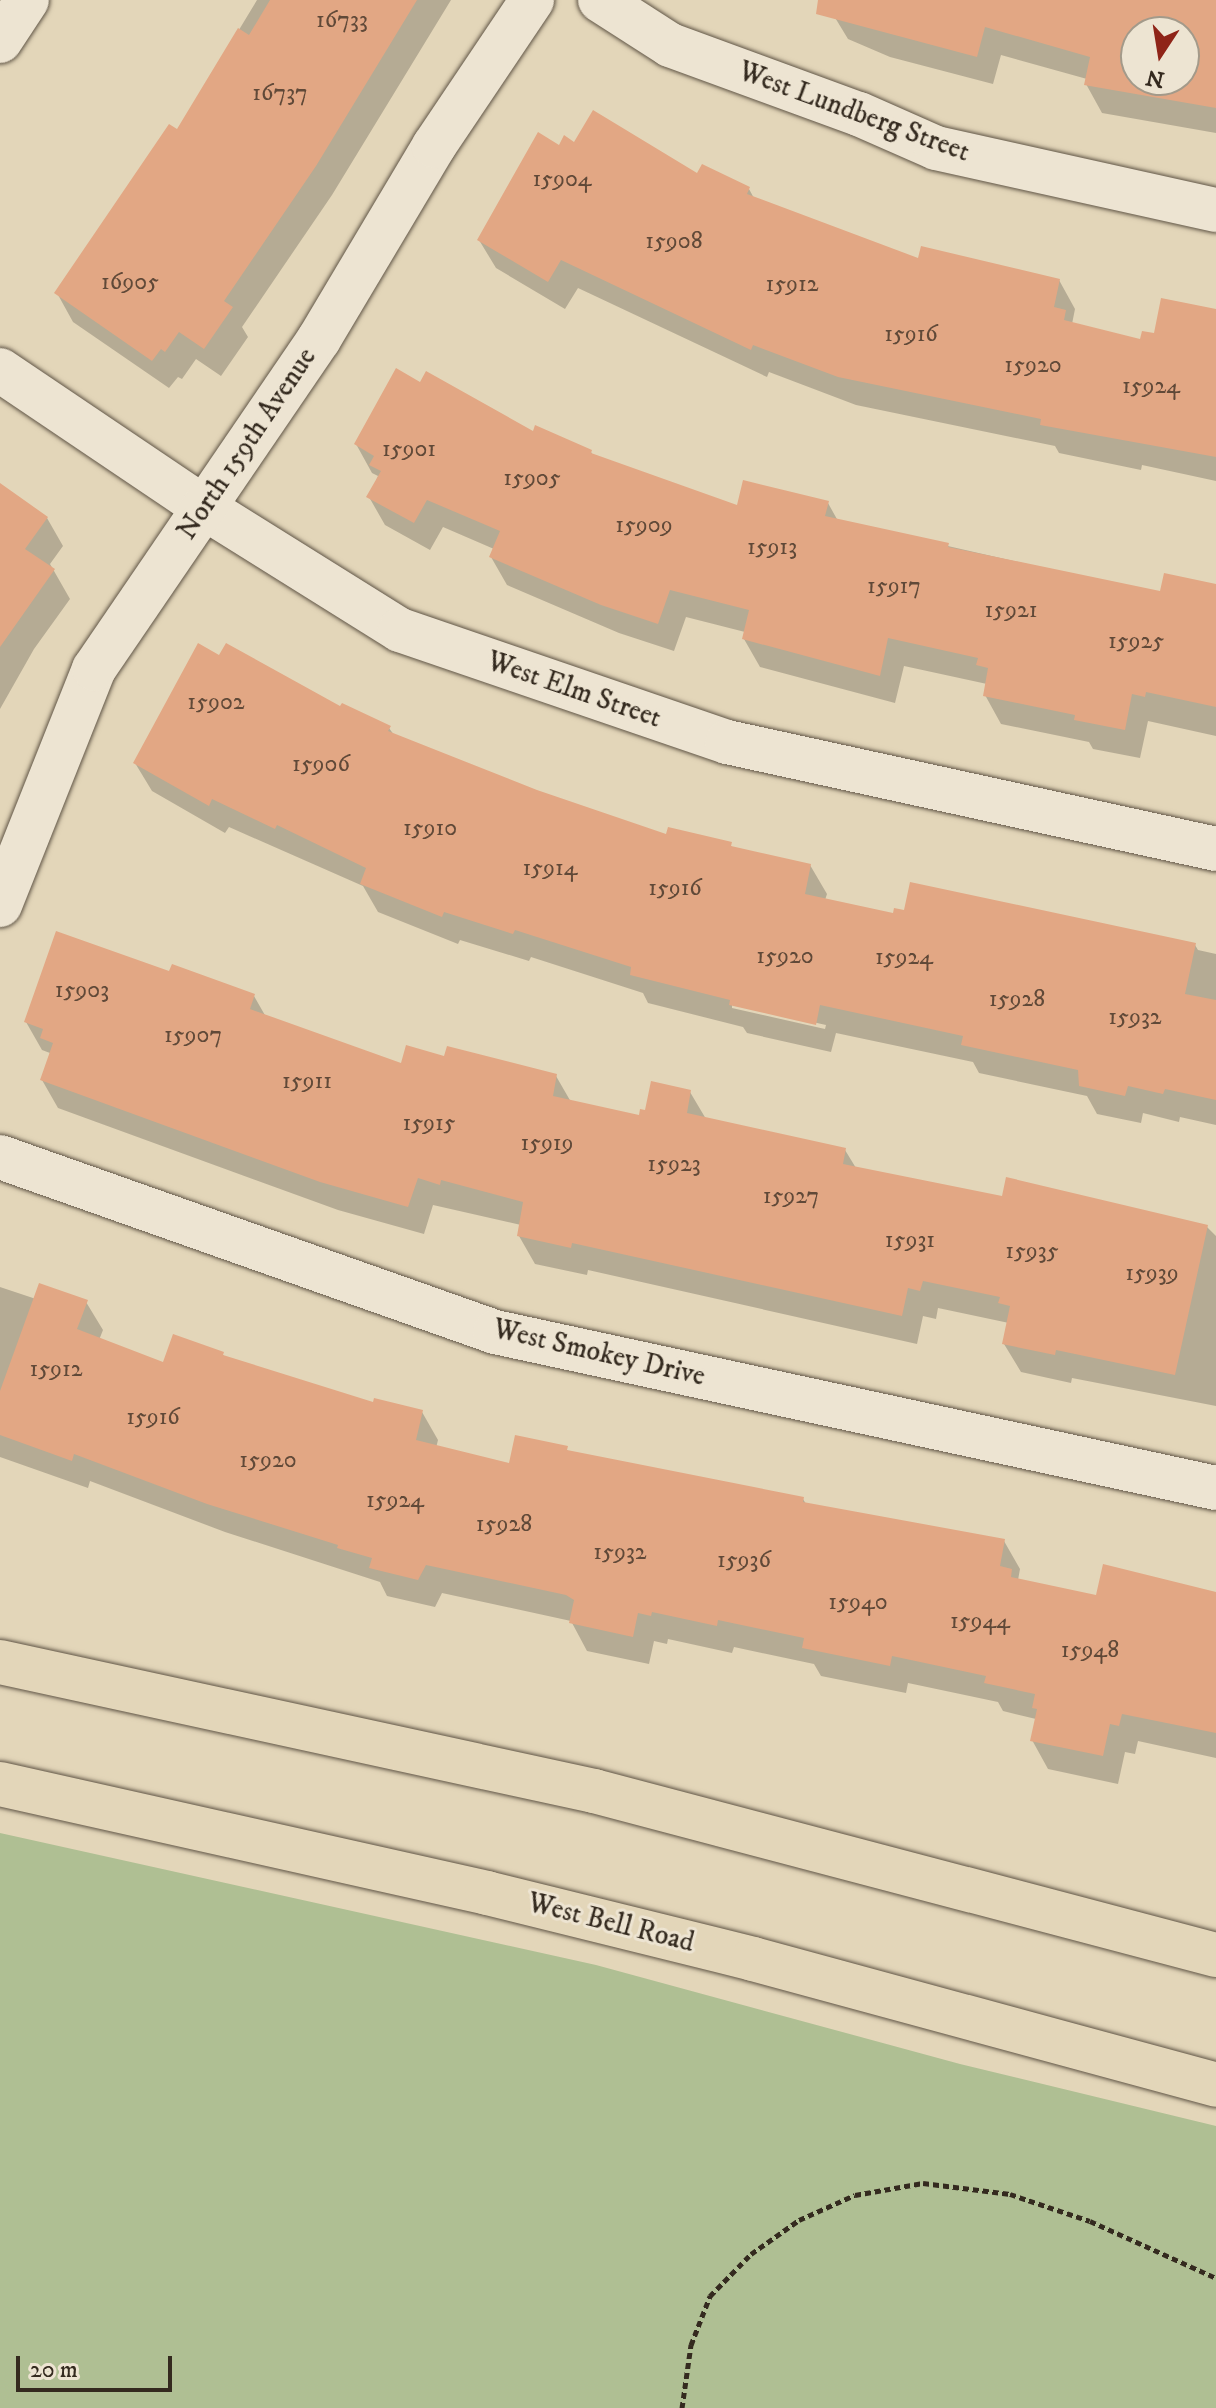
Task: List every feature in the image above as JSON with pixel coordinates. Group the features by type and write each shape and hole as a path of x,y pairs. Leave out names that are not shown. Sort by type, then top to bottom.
{"main road":[{"path":"0,1662 594,1791 1216,1955"},
{"name":"West Bell Road","path":"0,1784 502,1896 753,1959 1216,2085"}],"street":[{"path":"0,41 27,0"},
{"name":"North 159th Avenue","path":"0,905 94,669 319,339 434,146 532,0"},
{"name":"West Lundberg Street","path":"600,0 670,45 859,114 936,148 1216,210"},
{"name":"West Elm Street","path":"0,370 203,507 400,630 727,742 1216,849"},
{"name":"West Smokey Drive","path":"0,1157 495,1332 1216,1488"}],"path":[{"path":"682,2408 691,2345 710,2296 763,2245 799,2220 855,2195 923,2183 1010,2194 1090,2221 1216,2278"}],"green space":[{"path":"0,1833 596,1965 960,2064 1216,2126 1216,2408 0,2408"}],"building":[{"path":"270,0 417,0 316,166 224,301 233,307 204,349 179,332 165,352 161,349 152,361 54,293 169,124 177,129 238,28 249,35"},
{"path":"818,0 1216,0 1216,108 1147,96 1200,96 1200,16 1120,16 1120,91 1084,85 1090,57 985,27 977,57 816,14"},
{"path":"593,110 697,173 702,164 750,187 747,194 918,258 921,246 1060,279 1054,307 1066,310 1064,320 1140,339 1142,331 1154,333 1161,298 1216,309 1216,457 1040,425 1041,419 838,377 753,345 751,350 561,260 548,282 477,240 538,132 559,145 564,135 574,142"},
{"path":"396,368 420,382 426,371 533,431 535,425 592,450 591,453 737,505 743,480 829,501 825,516 949,543 948,547 1160,591 1164,573 1216,584 1216,707 1146,692 1145,697 1132,694 1125,730 1074,720 1075,715 983,696 988,668 976,665 978,658 888,638 880,676 742,639 749,610 670,590 658,624 601,605 489,557 500,531 427,500 414,523 366,497 381,471 369,465 374,456 354,444"},
{"path":"0,483 48,517 25,549 55,569 0,647"},
{"path":"198,643 219,655 226,643 340,706 342,703 391,726 388,731 537,790 666,834 668,827 732,842 731,846 811,864 805,894 893,913 894,908 904,910 910,882 1196,943 1185,994 1216,1000 1216,1100 1165,1089 1163,1094 1128,1086 1125,1096 1079,1086 1078,1070 961,1045 963,1036 820,1005 816,1025 729,1005 730,1000 630,975 631,967 515,930 513,934 444,912 442,917 360,884 366,868 277,825 275,829 212,799 209,806 133,763"},
{"path":"56,931 169,971 172,964 255,994 250,1009 401,1063 406,1045 444,1056 447,1046 557,1074 553,1096 639,1115 640,1109 645,1110 651,1081 691,1090 687,1113 846,1148 843,1164 1002,1196 1006,1177 1208,1225 1175,1375 1056,1350 1055,1355 1002,1344 1010,1306 998,1303 1000,1297 923,1281 920,1291 908,1288 902,1316 572,1243 571,1248 517,1236 523,1202 441,1180 440,1185 418,1178 408,1207 320,1182 40,1080 53,1043 40,1038 43,1029 24,1022"},
{"path":"39,1283 88,1300 77,1329 163,1362 173,1334 224,1352 223,1355 373,1402 374,1398 423,1410 416,1440 509,1463 515,1435 568,1446 567,1450 804,1497 803,1502 1005,1539 1000,1566 1012,1569 1011,1577 1096,1595 1103,1564 1216,1592 1216,1733 1122,1714 1119,1726 1110,1724 1103,1756 1030,1741 1037,1709 1032,1708 1035,1694 984,1683 986,1676 892,1656 890,1666 802,1648 804,1638 718,1620 717,1626 652,1612 651,1616 638,1613 633,1637 569,1623 574,1600 566,1595 426,1565 418,1580 369,1568 372,1558 337,1548 338,1545 207,1504 74,1454 72,1461 0,1435 0,1391"}]}
